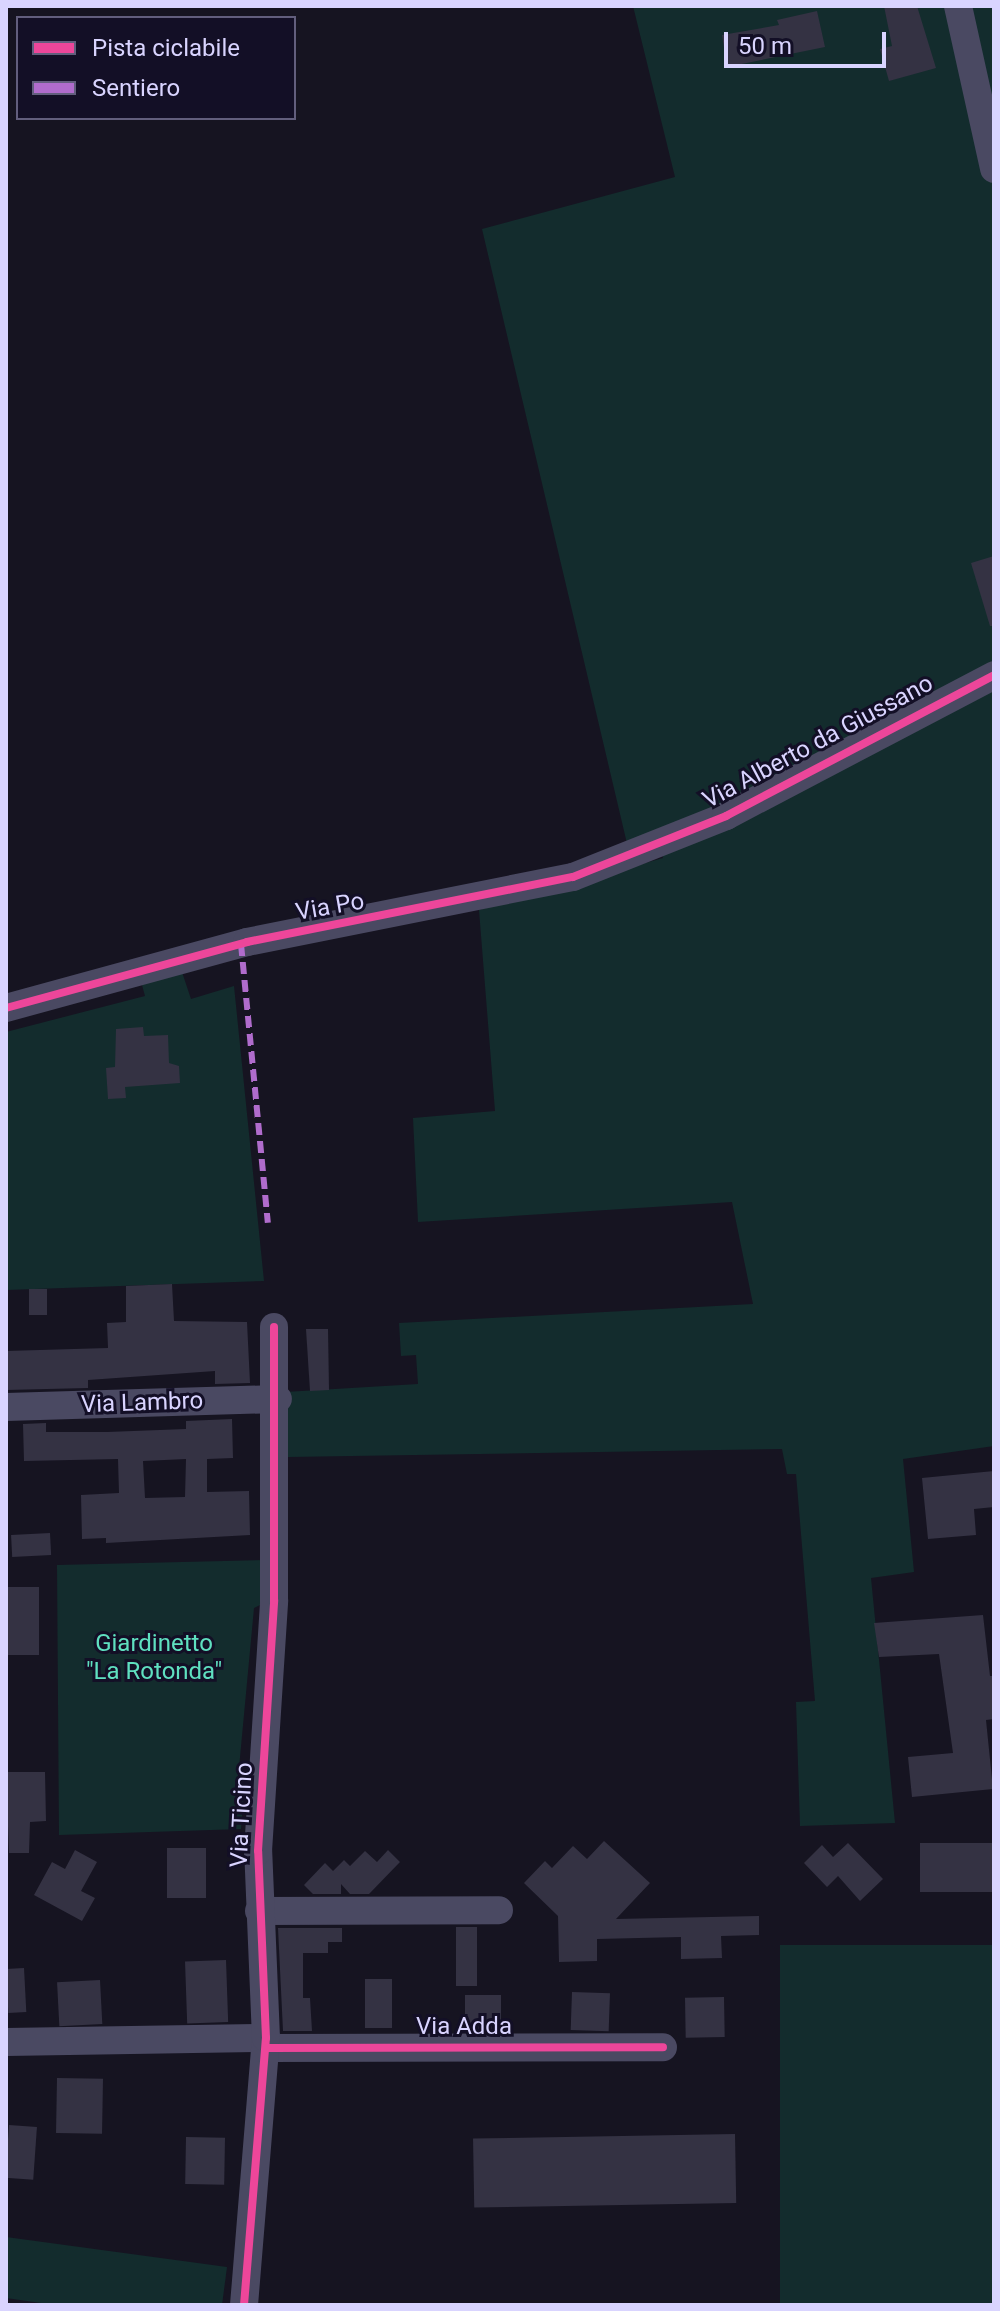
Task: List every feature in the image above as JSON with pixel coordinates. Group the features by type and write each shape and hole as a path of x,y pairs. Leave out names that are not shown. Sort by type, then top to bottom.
{"street":[{"path":"958,6 994,169"},
{"name":"Via Alberto da Giussano","path":"660,844 726,816 994,675"},
{"name":"Via Po","path":"6,1008 247,942 573,877 660,844"},
{"name":"Via Ticino","path":"244,2305 266,2043 259,1911 278,1399 274,1327"},
{"name":"Via Lambro","path":"6,1407 278,1399"},
{"path":"259,1911 499,1910"},
{"name":"Via Adda","path":"6,2042 663,2047"}],"green space":[{"path":"633,6 994,6 994,1446 903,1459 914,1572 871,1578 895,1823 800,1826 796,1702 815,1701 796,1474 787,1474 782,1449 288,1457 285,1392 418,1384 416,1355 401,1356 399,1323 753,1304 732,1202 418,1222 413,1118 495,1111 479,910 663,858 660,842 629,852 482,229 675,177"},
{"path":"182,972 191,999 234,986 264,1281 6,1290 6,1032 145,996 142,985"},
{"name":"Giardinetto \"La Rotonda\"","path":"267,1560 264,1603 254,1608 237,1789 244,1791 241,1829 59,1835 57,1565"},
{"path":"780,1945 994,1945 994,2305 780,2305"},
{"path":"6,2237 227,2267 222,2305 55,2305 6,2298"}],"building":[{"path":"884,6 917,6 936,68 889,81 880,49 892,46"},
{"path":"817,11 825,47 727,67 722,35 779,25 777,20"},
{"path":"994,556 994,626 990,626 971,563"},
{"path":"143,1027 144,1036 168,1035 169,1063 179,1066 180,1083 125,1087 126,1098 108,1099 106,1068 115,1067 116,1029"},
{"path":"172,1284 174,1321 247,1322 250,1383 215,1384 215,1371 88,1380 88,1388 6,1390 6,1351 108,1348 107,1323 126,1322 126,1286"},
{"path":"29,1289 47,1289 47,1315 29,1315"},
{"path":"306,1329 328,1329 329,1390 310,1391"},
{"path":"232,1419 233,1458 207,1459 207,1492 249,1491 250,1535 106,1543 106,1538 82,1539 81,1495 119,1493 118,1459 24,1461 23,1424 46,1423 46,1432 107,1432 186,1429 186,1421","holes":["186,1459 185,1497 145,1498 143,1461"]},
{"path":"994,1471 994,1507 974,1509 976,1535 928,1539 922,1478"},
{"path":"50,1533 51,1555 12,1557 11,1535"},
{"path":"6,1587 39,1587 39,1655 6,1655"},
{"path":"983,1615 990,1676 994,1676 994,1719 986,1720 993,1789 912,1797 908,1757 953,1753 939,1654 879,1657 874,1623"},
{"path":"6,1772 45,1772 46,1821 30,1822 29,1853 9,1853"},
{"path":"604,1841 650,1883 616,1919 759,1916 759,1935 721,1936 722,1958 681,1959 681,1937 597,1939 597,1961 559,1962 558,1916 524,1883 545,1861 552,1868 573,1846 587,1859"},
{"path":"848,1843 883,1879 860,1901 838,1876 827,1887 804,1863 822,1845 833,1857"},
{"path":"920,1843 994,1843 994,1892 920,1892"},
{"path":"167,1848 206,1848 206,1898 167,1898"},
{"path":"75,1850 97,1862 81,1891 95,1898 82,1921 34,1895 52,1862 65,1869"},
{"path":"388,1850 400,1862 369,1894 350,1894 341,1884 341,1894 313,1894 304,1885 325,1863 333,1871 344,1860 350,1866 365,1851 377,1862"},
{"path":"456,1927 477,1927 477,1986 456,1986"},
{"path":"278,1928 342,1928 342,1942 328,1942 328,1953 303,1953 303,1998 310,1998 312,2031 283,2031"},
{"path":"226,1960 228,2022 187,2023 185,1961"},
{"path":"24,1968 26,2012 8,2013 6,1969"},
{"path":"365,1979 392,1979 392,2028 365,2028"},
{"path":"100,1980 102,2024 59,2026 57,1982"},
{"path":"572,1992 610,1993 609,2031 571,2030"},
{"path":"465,1995 501,1995 501,2030 465,2030"},
{"path":"724,1997 725,2037 686,2038 685,1998"},
{"path":"57,2078 103,2079 102,2134 56,2133"},
{"path":"9,2125 37,2127 33,2180 6,2178"},
{"path":"735,2134 736,2203 474,2208 473,2139"},
{"path":"186,2137 225,2138 224,2185 185,2184"}],"marked path":[{"path":"241,944 268,1223"}],"cycle path":[{"path":"6,1008 247,942 573,877 726,816 994,675"},
{"path":"244,2305 266,2038 258,1851 274,1601 274,1327"},
{"path":"266,2048 663,2047"}]}
